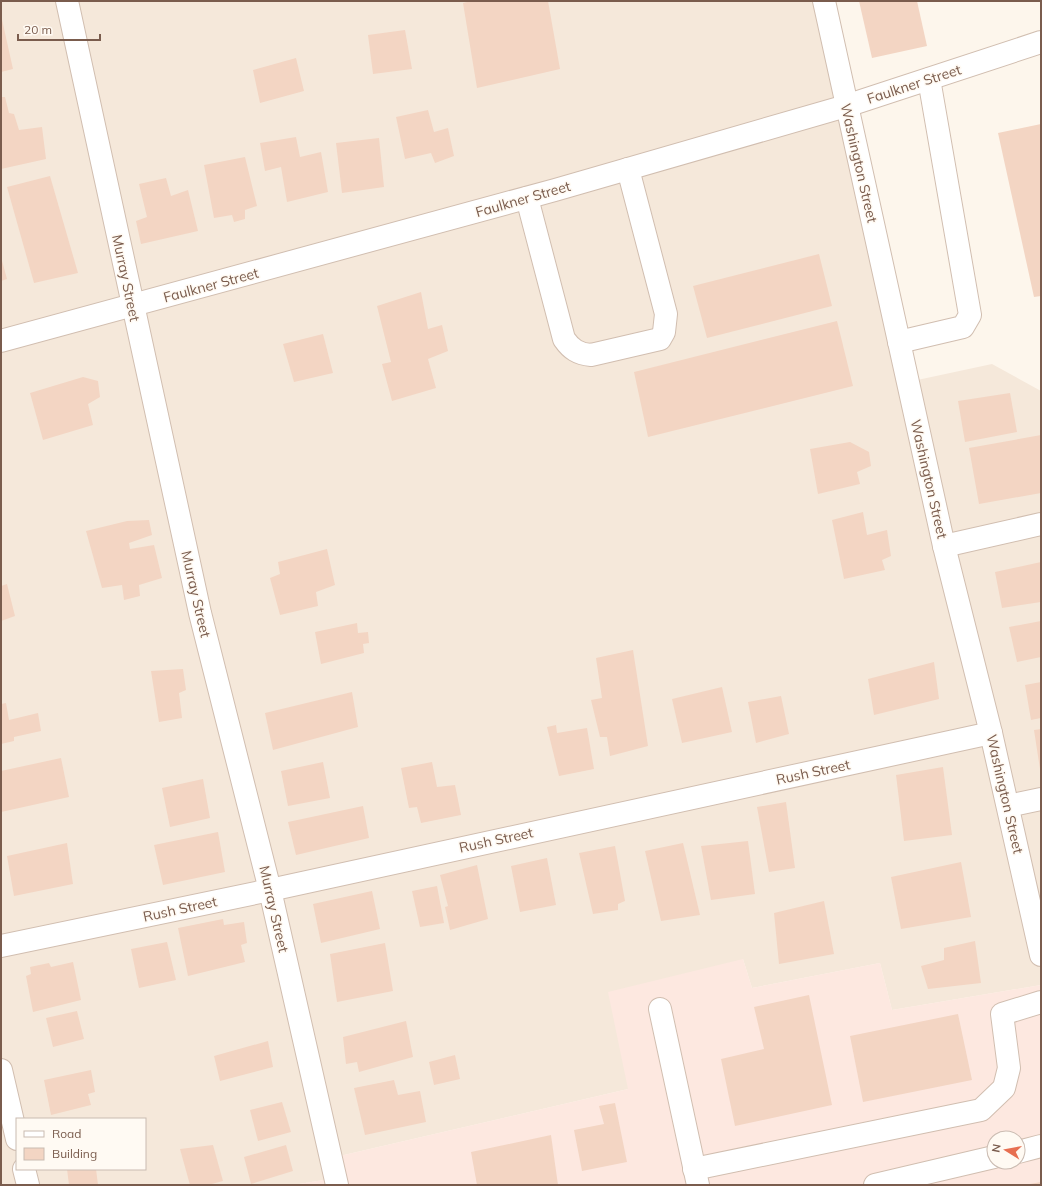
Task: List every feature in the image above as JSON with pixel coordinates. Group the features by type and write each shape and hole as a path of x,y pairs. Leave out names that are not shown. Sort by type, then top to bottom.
{"street":[{"name":"Murray Street","path":"67,1 132,306 200,613 270,890 337,1185"},
{"name":"Washington Street","path":"824,1 944,546 992,732 1041,956"},
{"name":"Faulkner Street","path":"1,341 528,198 846,106 1041,42"},
{"path":"899,342 963,327 970,315 929,79"},
{"path":"528,198 564,339 570,348 581,354 591,355 660,339 664,332 666,314 628,169"},
{"path":"944,546 1041,524"},
{"name":"Rush Street","path":"1,946 270,890 992,732"},
{"path":"1008,806 1041,799"},
{"path":"660,1009 696,1177 981,1110 1004,1088 1009,1068 1002,1014 1041,1002"},
{"path":"1,1070 16,1135"},
{"path":"1026,1150 1041,1146"},
{"path":"875,1185 986,1159"},
{"path":"24,1170 28,1185"}],"shaded area":[{"path":"1,1 824,1 908,382 992,364 1041,391 1041,985 892,1010 880,963 752,988 743,959 628,1089 331,1158 336,1178 293,1185 1,1185"},
{"path":"743,959 752,988 880,963 892,1010 1041,985 1041,1185 293,1185 335,1178 331,1158 628,1089 608,992"}],"building":[{"path":"471,1 548,1 560,69 477,88 463,3"},
{"path":"859,1 917,1 927,46 872,58"},
{"path":"1,15 13,69 1,72"},
{"path":"405,30 412,69 373,74 368,35"},
{"path":"296,58 304,91 260,103 253,70"},
{"path":"1,97 5,97 9,113 14,114 19,130 42,127 46,159 1,169"},
{"path":"428,110 434,132 448,128 454,156 435,163 431,153 405,159 396,117"},
{"path":"1041,124 1041,296 1034,297 998,133"},
{"path":"296,137 300,157 321,152 328,192 287,202 281,167 265,171 260,143"},
{"path":"379,138 384,187 342,193 336,143"},
{"path":"245,157 257,206 245,210 245,219 234,222 232,215 214,218 204,165"},
{"path":"50,176 78,273 34,283 7,187"},
{"path":"166,178 171,196 188,190 198,231 141,244 136,221 147,217 139,184"},
{"path":"819,254 832,306 707,338 693,286"},
{"path":"1,257 7,279 1,281"},
{"path":"421,292 428,329 442,325 448,351 428,359 436,388 392,401 382,364 391,362 377,306"},
{"path":"837,321 853,386 648,437 634,372"},
{"path":"323,334 333,373 294,382 283,344"},
{"path":"83,377 98,381 100,397 88,404 93,425 43,440 30,393"},
{"path":"1010,393 1017,432 965,442 958,401"},
{"path":"1041,435 1041,493 979,504 969,448"},
{"path":"850,442 869,452 871,466 857,472 860,484 818,494 810,449"},
{"path":"863,512 867,535 887,530 891,556 882,560 885,570 844,579 832,520"},
{"path":"149,520 152,535 129,543 130,549 154,545 162,578 139,585 140,596 124,600 122,585 102,588 86,531 127,521"},
{"path":"327,549 335,585 316,592 318,606 280,615 270,578 280,574 278,562"},
{"path":"1041,562 1041,602 1002,608 995,572"},
{"path":"7,584 15,616 1,621 1,586"},
{"path":"1041,621 1041,657 1017,662 1009,627"},
{"path":"357,623 358,633 368,632 369,643 363,644 364,653 321,664 315,632"},
{"path":"633,650 648,746 610,756 607,737 600,737 591,700 602,698 596,658"},
{"path":"934,662 939,699 874,715 868,679"},
{"path":"183,669 186,690 179,693 182,718 159,722 151,671"},
{"path":"1041,682 1041,718 1031,720 1025,685"},
{"path":"722,687 732,732 682,743 672,699"},
{"path":"352,692 358,727 273,750 265,713"},
{"path":"781,696 789,734 756,743 748,702"},
{"path":"6,703 9,720 38,713 41,731 14,737 14,741 1,744 1,704"},
{"path":"556,725 557,733 587,728 594,769 559,776 547,727"},
{"path":"1041,729 1041,769 1040,769 1034,730"},
{"path":"61,758 69,797 1,812 1,771"},
{"path":"323,762 330,798 288,806 281,771"},
{"path":"432,762 437,787 455,785 461,815 421,823 417,807 409,808 401,768"},
{"path":"943,767 952,835 904,841 896,775"},
{"path":"203,779 210,818 170,827 162,788"},
{"path":"786,802 795,868 769,872 757,807"},
{"path":"363,806 369,838 296,855 288,822"},
{"path":"218,832 225,872 163,885 154,845"},
{"path":"748,841 755,894 711,900 701,846"},
{"path":"67,843 73,884 14,896 7,856"},
{"path":"683,843 700,915 661,921 645,851"},
{"path":"615,846 625,901 618,904 618,910 593,914 579,853"},
{"path":"547,858 556,905 520,912 511,866"},
{"path":"961,862 971,917 901,929 891,877"},
{"path":"477,865 488,919 450,930 445,907 448,906 440,875"},
{"path":"437,886 444,923 420,927 412,891"},
{"path":"372,891 380,929 321,943 313,904"},
{"path":"824,901 834,954 779,964 774,913"},
{"path":"223,919 224,925 244,922 247,943 241,945 245,962 188,976 178,928"},
{"path":"975,941 981,983 928,989 921,966 944,960 944,948"},
{"path":"167,942 176,980 139,988 131,949"},
{"path":"385,943 393,991 337,1002 330,954"},
{"path":"73,962 81,1000 33,1012 26,976 31,974 30,967 49,963 51,967"},
{"path":"809,995 832,1105 735,1126 721,1059 764,1049 754,1007"},
{"path":"77,1011 84,1039 53,1047 46,1018"},
{"path":"958,1014 972,1080 863,1102 850,1036"},
{"path":"406,1021 413,1057 359,1072 357,1062 346,1064 343,1037"},
{"path":"268,1041 273,1067 220,1081 214,1056"},
{"path":"455,1055 460,1079 434,1085 429,1062"},
{"path":"91,1070 95,1092 88,1094 91,1105 51,1115 44,1080"},
{"path":"394,1080 398,1095 420,1091 426,1122 365,1135 354,1088"},
{"path":"282,1102 291,1132 258,1141 250,1110"},
{"path":"615,1103 627,1162 582,1171 574,1130 604,1124 599,1106"},
{"path":"551,1135 558,1185 477,1185 471,1152"},
{"path":"213,1145 223,1181 208,1185 190,1185 180,1149"},
{"path":"286,1145 293,1171 251,1184 244,1157"},
{"path":"67,1170 96,1170 98,1185 69,1185"},
{"path":"1041,1182 1041,1185 1030,1185 1030,1184"}]}
